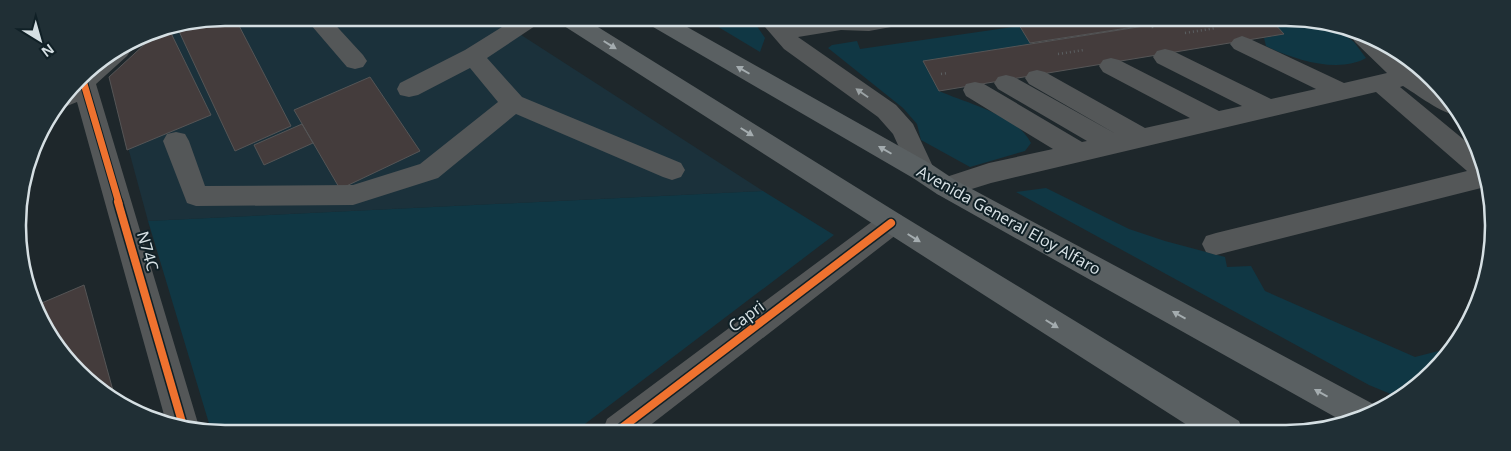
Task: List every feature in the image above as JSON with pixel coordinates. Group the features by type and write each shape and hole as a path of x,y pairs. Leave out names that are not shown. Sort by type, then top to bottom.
{"main road":[{"path":"580,26 891,223 1216,425"},
{"name":"Avenida General Eloy Alfaro","path":"668,26 922,171 946,187 1356,412"}],"street":[{"path":"323,26 355,61"},
{"path":"409,89 473,56 519,26"},
{"path":"781,32 849,32 864,26"},
{"path":"781,32 887,111 904,130 922,171"},
{"path":"1230,40 1320,97"},
{"path":"1373,46 1406,78 1437,96"},
{"path":"1195,52 1320,97"},
{"path":"473,56 513,103 672,170"},
{"path":"1164,58 1259,111"},
{"path":"1098,61 1206,123"},
{"path":"1141,62 1259,111"},
{"path":"1059,64 1169,132"},
{"path":"1037,78 1143,138"},
{"path":"946,187 989,173 1406,78"},
{"path":"1006,83 1114,145"},
{"path":"1380,83 1475,163"},
{"name":"N74C","path":"80,90 181,420"},
{"path":"975,90 1080,152"},
{"path":"176,141 196,196 352,195 429,171 513,103"},
{"path":"1216,244 1479,179"},
{"name":"Capri","path":"635,425 891,223"}],"path":[{"path":"1151,26 1156,32"},
{"path":"1179,34 1230,40"},
{"path":"1059,64 1098,61"},
{"path":"941,74 951,72"}],"shaded area":[{"path":"226,26 507,26 763,191 148,221 109,77 149,41 199,28"},
{"path":"717,26 757,26 765,38 760,52"},
{"path":"1019,26 1031,44 924,61 939,91 1003,117 1024,133 1031,143 1025,151 970,167 921,140 917,124 903,108 828,48 832,45 857,41 860,49"},
{"path":"1276,26 1312,28 1337,33 1345,36 1354,42 1366,58 1355,63 1329,65 1302,60 1266,46 1264,38 1283,34"},
{"path":"1046,188 1129,229 1225,257 1227,267 1251,266 1265,291 1415,357 1441,350 1407,384 1391,394 1369,385 1016,192"},
{"path":"763,191 834,235 584,425 226,425 209,424 148,221"}],"building":[{"path":"239,26 291,126 235,151 179,32 199,28"},
{"path":"1020,26 1140,26 1030,43"},
{"path":"1144,26 1277,26 1284,34 939,91 923,61"},
{"path":"171,34 211,115 127,150 109,77 147,42"},
{"path":"370,77 420,151 340,189 294,110"},
{"path":"302,124 313,143 264,165 254,145"},
{"path":"84,285 113,390 94,375 67,347 42,303"}],"cycle path":[{"path":"84,86 181,420"},
{"path":"626,425 891,223"}]}
